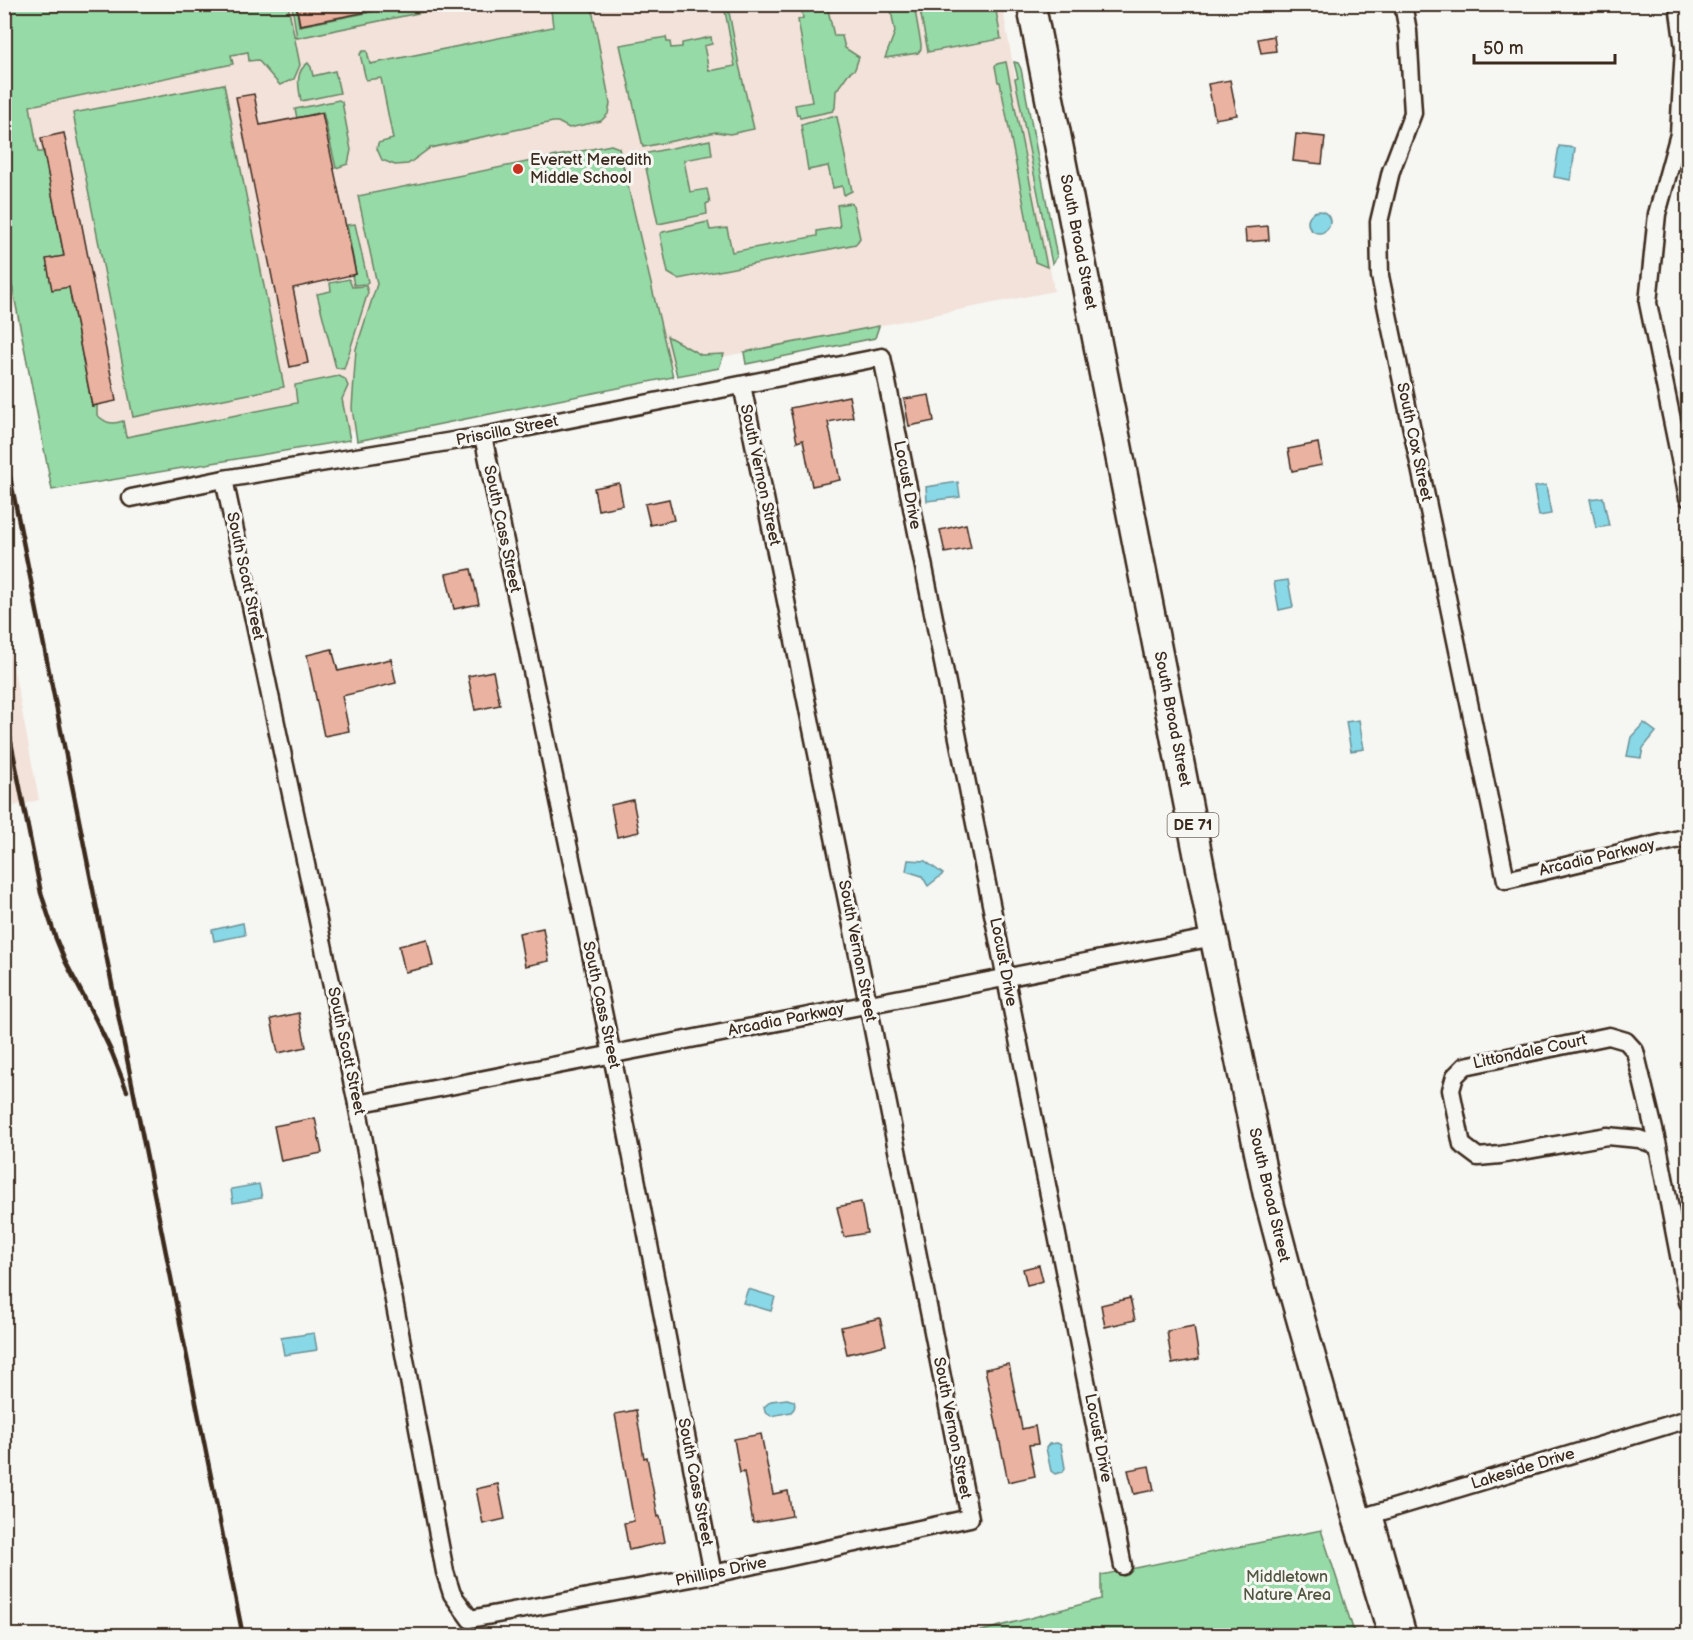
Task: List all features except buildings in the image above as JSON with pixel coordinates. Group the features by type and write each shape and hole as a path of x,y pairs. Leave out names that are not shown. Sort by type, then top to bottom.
{"main road":[{"name":"South Broad Street","path":"1031,4 1214,937 1267,1193 1292,1288 1365,1517 1393,1635"}],"street":[{"name":"South Cox Street","path":"1403,4 1408,31 1413,113 1391,171 1379,222 1380,276 1506,880"},
{"path":"1678,4 1684,48 1684,135 1657,214 1648,303 1689,498"},
{"name":"Priscilla Street","path":"131,498 224,479 483,436 882,357"},
{"name":"Locust Drive","path":"882,357 1123,1566"},
{"name":"South Vernon Street","path":"742,385 970,1518"},
{"name":"South Cass Street","path":"483,436 612,1055 713,1574"},
{"name":"South Scott Street","path":"224,479 357,1104 445,1572 452,1594 470,1619"},
{"name":"Arcadia Parkway","path":"1506,880 1689,837"},
{"name":"Arcadia Parkway","path":"357,1104 1214,937"},
{"name":"Littondale Court","path":"1658,1146 1639,1139 1607,1136 1478,1157 1462,1145 1451,1090 1455,1076 1465,1066 1609,1036 1626,1041 1635,1051 1658,1146 1689,1302"},
{"name":"Lakeside Drive","path":"1365,1517 1689,1419"},
{"path":"1365,1517 1408,1635"},
{"name":"Phillips Drive","path":"470,1619 713,1574 970,1518"}],"shaded area":[{"name":"Everett Meredith Middle School","path":"4,5 1002,5 1054,291 52,490 5,260"},
{"path":"4,618 39,800 5,808 4,808"}],"green space":[{"path":"4,5 288,5 300,65 294,79 280,85 258,60 249,61 248,52 231,55 233,64 30,106 38,152 44,152 64,256 47,259 69,287 92,406 97,405 97,415 106,421 115,423 123,421 126,437 297,403 295,385 339,376 345,379 348,386 342,399 350,440 52,490 5,249"},
{"path":"296,5 299,26 407,5 457,5 297,38 292,6"},
{"path":"724,5 736,5 728,7 754,129 730,134 716,132 643,147 620,45 666,37 671,48 682,47 682,43 711,37 712,44 704,46 709,71 735,66"},
{"path":"827,5 834,36 842,36 845,48 859,57 855,69 848,74 836,91 833,111 800,118 795,105 812,102 798,20 803,18 801,6"},
{"path":"890,5 914,5 921,44 918,53 885,58 895,32"},
{"path":"919,5 995,5 1001,39 928,52"},
{"path":"577,6 592,9 610,104 608,114 601,121 569,128 553,122 430,148 408,164 395,165 382,160 377,149 378,143 393,139 381,78 366,80 360,54 363,51 367,51 370,64 553,27 551,10"},
{"path":"1006,62 1047,267 1035,262 1000,82 998,82 995,66"},
{"path":"1014,62 1018,63 1021,69 1057,257 1052,264 1015,79 1018,78"},
{"path":"308,63 313,76 335,71 340,93 301,101 299,76"},
{"path":"224,84 284,387 133,417 73,113"},
{"path":"339,100 342,102 351,150 348,164 336,168 323,112 297,118 295,109"},
{"path":"832,116 837,117 852,191 844,195 842,186 833,188 828,166 808,170 801,125"},
{"path":"710,140 712,155 684,160 690,192 707,189 710,202 706,204 707,214 658,224 643,154"},
{"path":"611,145 619,148 673,377 357,441 352,408 356,349 377,284 358,196"},
{"path":"851,203 860,238 856,244 678,279 668,273 660,234 663,232 708,222 710,230 727,228 732,252 817,236 817,231 840,227 837,205"},
{"path":"355,224 368,282 354,285 352,275 356,274 347,225"},
{"path":"349,279 352,287 366,286 368,292 344,369 336,368 317,294 331,291 330,283"},
{"path":"879,326 875,338 746,364 744,352"},
{"path":"667,336 701,355 724,354 719,368 677,376"},
{"name":"Middletown Nature Area","path":"1321,1530 1355,1635 963,1636 1101,1599 1101,1575"}],"water":[{"path":"1559,146 1575,148 1571,180 1554,177"},
{"path":"1319,211 1327,214 1330,222 1327,230 1319,233 1311,230 1308,222 1311,214"},
{"path":"958,482 960,497 927,501 926,487"},
{"path":"1546,485 1551,514 1539,516 1534,487"},
{"path":"1603,497 1609,526 1596,528 1590,499"},
{"path":"1288,580 1293,607 1279,610 1274,582"},
{"path":"1359,720 1364,749 1351,751 1346,722"},
{"path":"1644,723 1656,732 1643,748 1641,758 1627,756 1631,737"},
{"path":"908,860 925,861 943,874 928,886 922,876 906,871"},
{"path":"243,923 245,935 214,941 212,930"},
{"path":"259,1184 262,1198 233,1203 231,1189"},
{"path":"748,1289 775,1297 771,1311 743,1303"},
{"path":"314,1333 317,1350 284,1355 281,1338"},
{"path":"787,1399 795,1403 791,1412 771,1416 765,1412 764,1407 771,1401"},
{"path":"1049,1444 1061,1445 1065,1468 1063,1472 1055,1474 1051,1471 1046,1448"}],"railway":[{"path":"4,447 243,1636"},
{"path":"4,707 41,893 65,961 112,1053 127,1091"}],"place":[{"name":"Everett Meredith Middle School","path":"518,169"}]}
